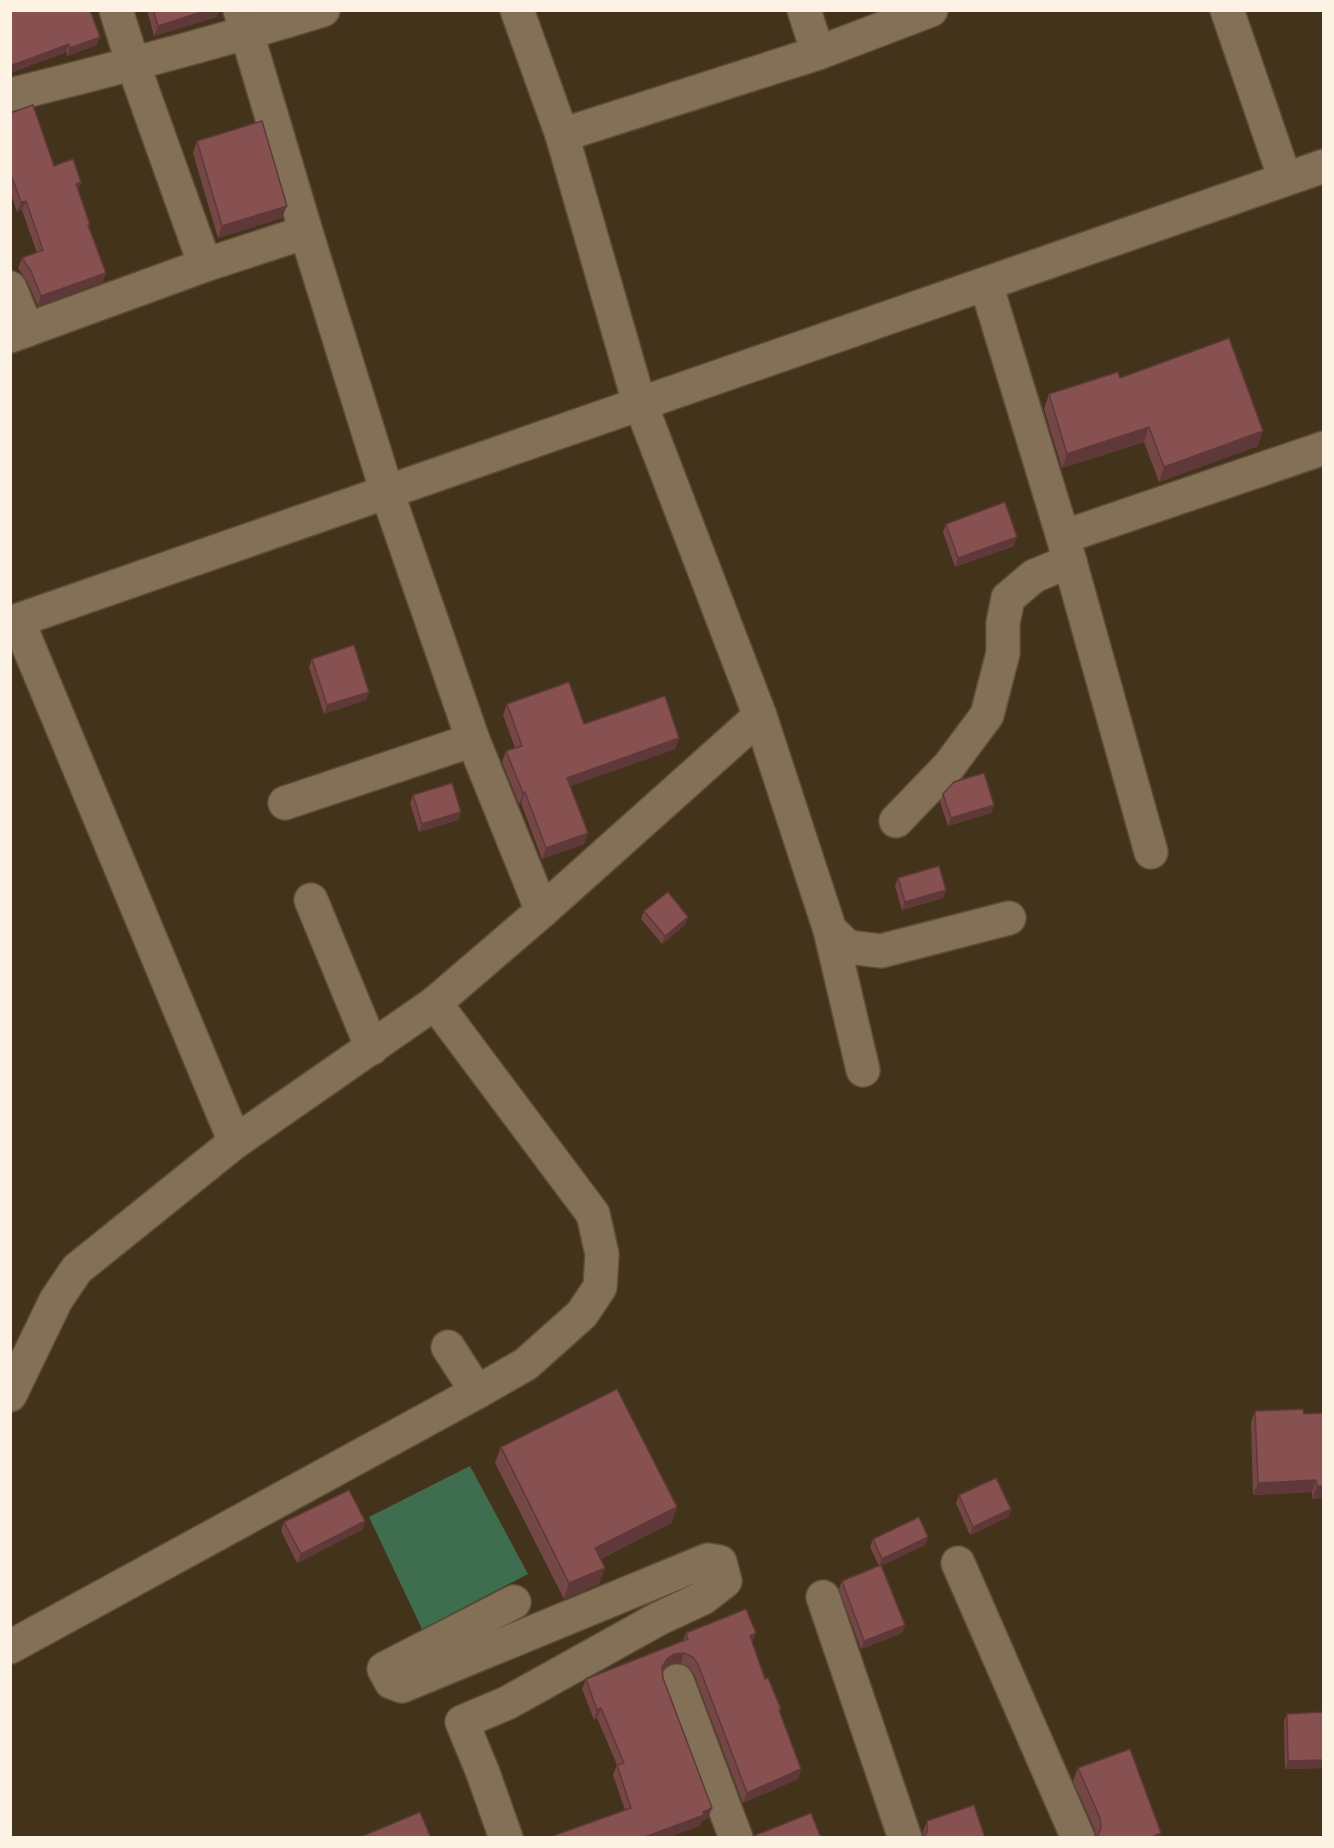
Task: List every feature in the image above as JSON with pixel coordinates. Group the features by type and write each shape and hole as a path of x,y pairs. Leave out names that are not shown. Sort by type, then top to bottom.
{"street":[{"path":"116,10 205,265"},
{"path":"10,95 133,64 244,22 323,10"},
{"path":"517,10 562,135 641,404 760,716 830,930 863,1070"},
{"path":"804,10 818,53"},
{"path":"562,135 818,53 931,10"},
{"path":"1227,10 1285,180"},
{"path":"244,22 306,232 387,492 473,740 542,911"},
{"path":"235,1142 14,622 1323,166"},
{"path":"10,288 19,333 205,265 306,232"},
{"path":"986,284 1067,549 1151,852"},
{"path":"896,821 950,766 987,715 1003,653 1003,623 1008,598 1067,549 1323,448"},
{"path":"10,1395 56,1300 77,1269 235,1142 435,1003 542,911 760,716"},
{"path":"285,803 473,740"},
{"path":"311,900 372,1048"},
{"path":"830,930 848,947 881,951 1009,918"},
{"path":"10,1647 526,1364 582,1314 600,1287 602,1254 593,1214 435,1003"},
{"path":"448,1347 477,1392"},
{"path":"501,1836 483,1773 462,1722 507,1703 658,1620 703,1598 725,1581 720,1562 708,1560 402,1686 391,1682 384,1669 514,1602"},
{"path":"958,1563 1078,1838"},
{"path":"823,1597 905,1838"},
{"path":"677,1681 736,1838"}],"green space":[{"path":"470,1466 528,1574 422,1629 369,1517"}],"building":[{"path":"10,10 90,10 100,37 70,48 69,44 10,66"},
{"path":"153,10 208,10 158,26"},
{"path":"33,105 54,166 73,159 81,182 76,184 106,273 41,296 31,271 22,258 43,250 26,201 21,202 10,172 10,113"},
{"path":"262,121 287,206 222,226 197,141"},
{"path":"1229,338 1263,431 1164,467 1149,427 1067,454 1049,394 1118,372 1120,378"},
{"path":"1005,502 1017,537 958,558 946,524"},
{"path":"354,645 369,692 327,705 312,659"},
{"path":"569,682 584,724 665,696 679,738 567,778 588,833 546,848 525,792 523,793 506,751 522,746 507,704"},
{"path":"984,773 994,805 951,818 943,794 954,782"},
{"path":"452,783 461,812 422,824 413,795"},
{"path":"939,866 946,890 905,902 898,878"},
{"path":"668,892 688,917 665,936 644,911"},
{"path":"617,1389 677,1507 595,1548 605,1568 569,1583 501,1447"},
{"path":"1303,1409 1304,1414 1323,1413 1323,1486 1317,1486 1316,1480 1258,1483 1255,1411"},
{"path":"996,1478 1011,1509 973,1527 959,1495"},
{"path":"349,1490 365,1521 301,1554 284,1522"},
{"path":"919,1517 928,1537 882,1559 873,1539"},
{"path":"881,1565 905,1625 864,1641 842,1581"},
{"path":"746,1609 756,1633 750,1636 765,1679 768,1678 781,1709 779,1710 801,1769 747,1793 698,1664 693,1657 684,1653 674,1654 662,1667 663,1678 712,1808 703,1812 704,1815 642,1838 547,1838 631,1808 617,1765 624,1763 601,1708 597,1710 586,1679 688,1639 686,1633"},
{"path":"1323,1712 1323,1760 1288,1761 1287,1714"},
{"path":"1130,1749 1161,1833 1150,1838 1097,1838 1101,1828 1100,1818 1078,1768"},
{"path":"974,1805 985,1838 924,1838 927,1821"},
{"path":"420,1812 431,1838 358,1838"},
{"path":"811,1813 821,1838 755,1838 756,1835"}]}
